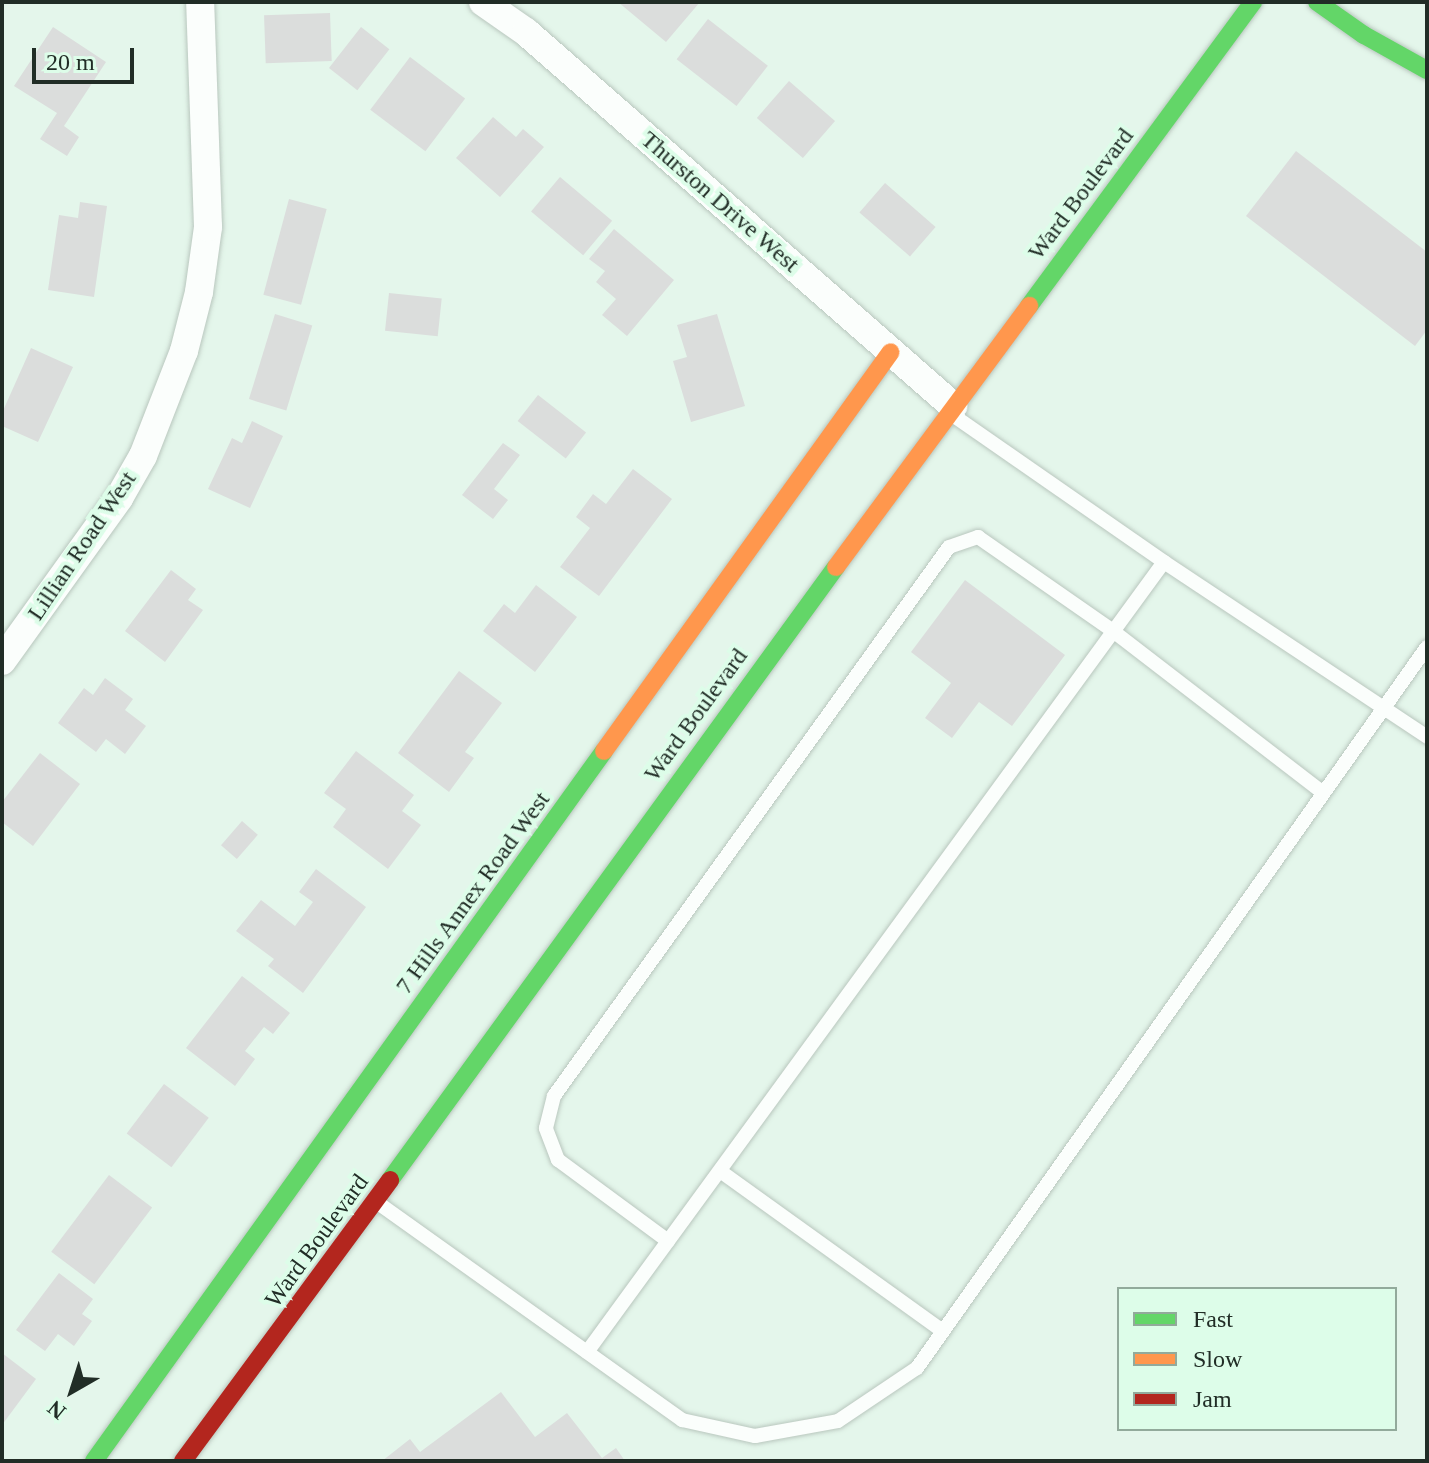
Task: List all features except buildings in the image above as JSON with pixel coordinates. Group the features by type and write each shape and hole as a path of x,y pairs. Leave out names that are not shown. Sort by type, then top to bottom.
{"main road":[{"name":"Ward Boulevard","path":"183,1461 951,409 1253,2"},
{"path":"1317,2 1364,35 1427,70"},
{"name":"7 Hills Annex Road West","path":"94,1461 891,352"}],"street":[{"name":"Lillian Road West","path":"2,661 119,498 143,456 184,351 199,292 208,227 200,2"},
{"name":"Thurston Drive West","path":"483,2 526,32 891,352 951,409"}],"lane":[{"path":"951,409 1164,562 1427,737"},
{"path":"668,1241 558,1160 546,1128 554,1096 949,547 978,537 1113,631 1323,793"},
{"path":"587,1352 1164,562"},
{"path":"375,1201 682,1420 755,1436 838,1421 917,1368 1427,647"},
{"path":"720,1171 943,1331"}],"traffic: fast":[{"path":"1029,306 1253,2"},
{"path":"1317,2 1364,35 1427,70"},
{"path":"390,1180 836,567"},
{"path":"94,1461 604,751"}],"traffic: slow":[{"path":"836,567 1029,306"},
{"path":"604,751 891,352"}],"traffic: jam":[{"path":"183,1461 390,1180"}]}
